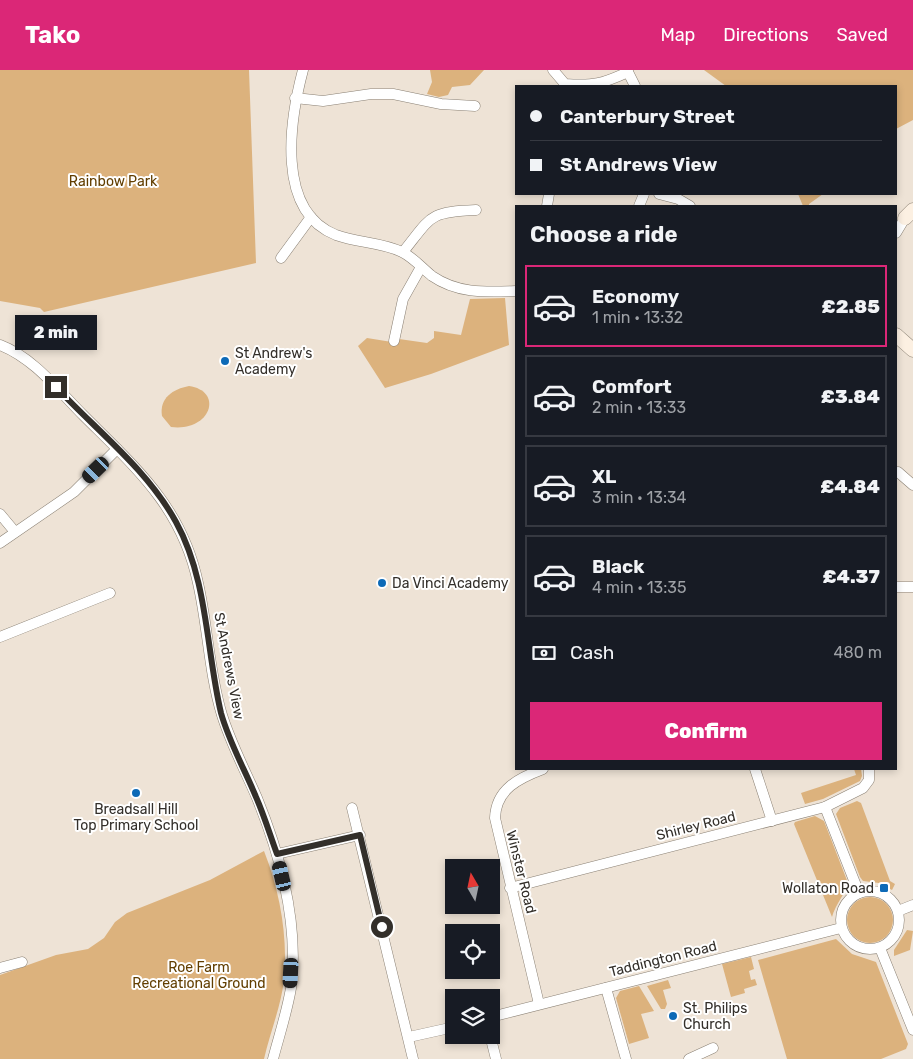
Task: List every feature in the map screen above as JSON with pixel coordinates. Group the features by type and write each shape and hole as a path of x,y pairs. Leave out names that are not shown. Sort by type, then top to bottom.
{"street":[{"path":"303,70 295,98 292,141 294,176 299,197 311,217 335,234 381,243 402,252 442,282 462,290 515,291"},
{"path":"553,70 564,85 603,84 627,71 634,85"},
{"path":"295,98 323,101 372,94 392,94 441,104 475,106"},
{"path":"663,195 678,199 688,205"},
{"path":"402,252 433,216 451,211 476,210"},
{"path":"897,232 909,214"},
{"path":"281,258 311,217"},
{"path":"394,341 403,299 421,267"},
{"path":"897,336 913,350"},
{"name":"St Andrews View","path":"0,345 21,356 44,376 144,476 164,501 177,523 191,556 198,582 222,716 257,799 277,854 292,930 291,988 273,1059"},
{"path":"0,543 74,492 117,449"},
{"path":"898,472 913,485"},
{"path":"0,514 15,532"},
{"path":"897,587 913,587"},
{"path":"0,637 110,593"},
{"path":"93,600 97,610"},
{"name":"Winster Road","path":"539,1004 495,824 496,807 502,794 511,784 541,770"},
{"path":"754,770 772,821"},
{"name":"Shirley Road","path":"510,888 826,807 863,788 869,780 868,770"},
{"path":"826,807 859,892"},
{"path":"352,808 414,1059"},
{"path":"277,854 360,835"},
{"path":"859,892 881,894 890,900 898,911 899,922 896,932 890,942 880,948 868,949 857,946 847,938 841,928 841,915 844,906 859,892"},
{"path":"898,911 913,905"},
{"name":"Taddington Road","path":"500,1015 841,928"},
{"path":"880,948 913,1029"},
{"path":"4,963 22,962"},
{"path":"606,988 626,1059"},
{"path":"409,1037 445,1028"},
{"path":"492,1044 496,1059"},
{"path":"689,1059 713,1048"}],"green space":[{"name":"Rainbow Park","path":"0,70 249,70 256,263 44,312 40,308 0,301"},
{"path":"430,70 484,70 470,85 452,87 448,95 439,97 427,94 432,82"},
{"path":"704,70 913,70 913,120 897,128 897,85 725,85"},
{"path":"798,195 822,195 809,205 803,205"},
{"path":"505,298 509,345 431,374 385,388 358,346 367,338 398,343 399,339 427,343 434,338 434,331 461,335 470,299"},
{"path":"189,386 200,389 207,395 209,402 208,410 204,418 196,423 185,427 171,427 162,416 165,399 178,389"},
{"path":"854,770 861,770 860,781 823,799 805,804 801,793 856,775"},
{"path":"857,801 861,803 890,881 895,884 892,890 879,883 863,881 860,877 836,814 840,808"},
{"path":"815,816 824,821 848,883 832,917 794,824 795,822"},
{"name":"Roe Farm Recreational Ground","path":"264,851 282,914 285,964 280,1000 264,1059 0,1059 0,975 56,955 88,949 104,938 115,922 127,913 210,880"},
{"path":"866,897 874,897 883,901 889,907 893,920 889,933 883,939 874,943 866,943 857,939 851,933 847,924 847,916 851,907 857,901"},
{"path":"907,930 913,931 910,950 894,956 894,950"},
{"path":"836,939 852,954 876,962 908,1044 906,1049 881,1059 787,1059 758,960"},
{"path":"751,957 754,969 749,971 751,980 755,979 757,985 744,989 745,993 731,997 722,964"},
{"path":"668,980 671,988 663,990 667,1004 665,1009 661,1009 647,986"},
{"path":"639,986 654,1011 641,1014 649,1038 629,1044 616,998 620,991"}],"place":[{"name":"St Andrew's Academy","path":"225,361"},
{"name":"Da Vinci Academy","path":"382,583"},
{"name":"Breadsall Hill Top Primary School","path":"136,793"},
{"name":"Wollaton Road","path":"884,888"},
{"name":"St. Philips Church","path":"673,1016"}],"route":[{"path":"56,387 144,476 164,501 177,523 191,556 198,582 222,716 257,799 277,854 360,835 382,927"}]}
